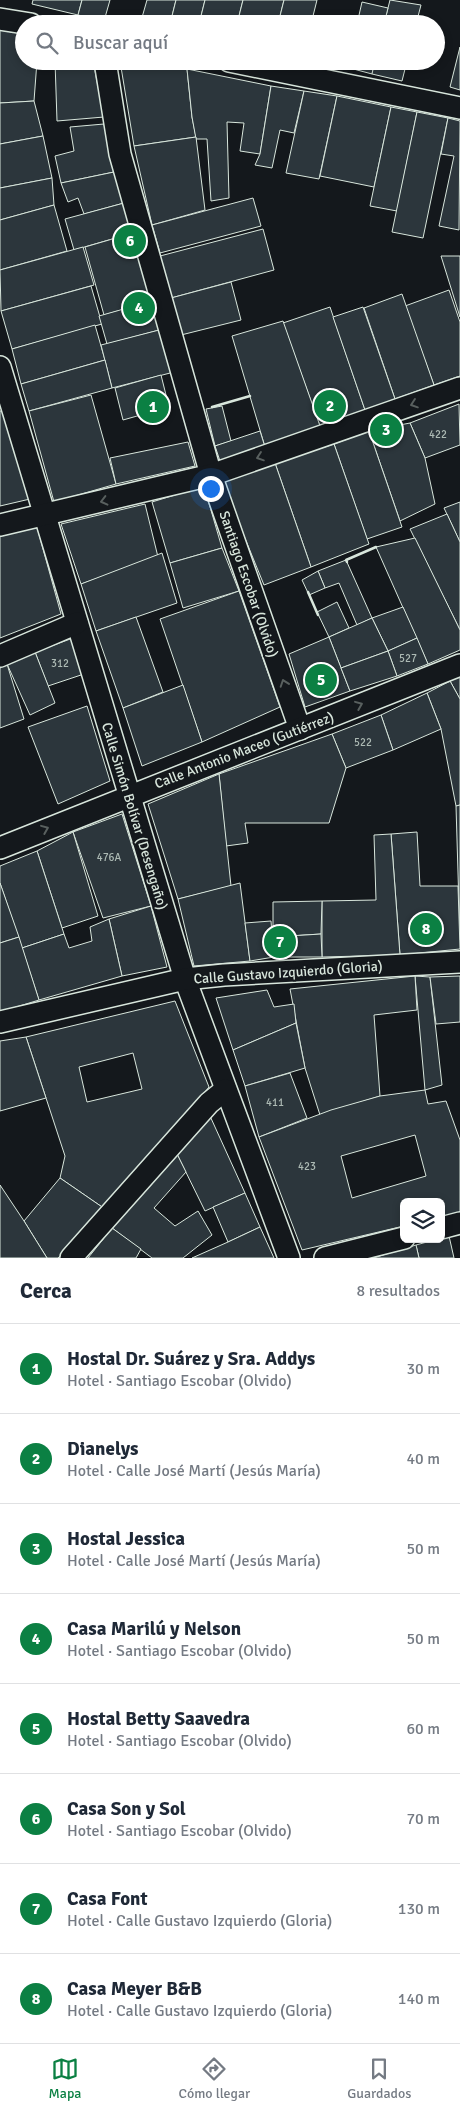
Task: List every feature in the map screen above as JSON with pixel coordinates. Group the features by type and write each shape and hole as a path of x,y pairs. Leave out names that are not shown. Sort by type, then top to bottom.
{"street":[{"path":"0,19 15,21"},
{"name":"Santiago Escobar (Olvido)","path":"106,70 120,154 211,475 300,729"},
{"path":"273,70 460,108"},
{"name":"Calle Simón Bolívar (Desengaño)","path":"0,367 184,979 289,1258"},
{"path":"0,525 45,516 211,475 460,388"},
{"path":"0,656 77,623"},
{"name":"Calle Antonio Maceo (Gutiérrez)","path":"0,848 129,795 460,665"},
{"name":"Calle Gustavo Izquierdo (Gloria)","path":"0,1022 184,979 234,974 460,962"},
{"path":"71,1258 208,1103 225,1090"},
{"path":"445,1227 460,1223"},
{"path":"325,1258 400,1239"}],"building":[{"path":"33,0 82,0 78,15 32,4"},
{"path":"82,0 110,0 106,15 78,15"},
{"path":"147,0 176,0 172,15 143,15"},
{"path":"176,0 205,0 201,15 172,15"},
{"path":"205,0 243,0 239,15 201,15"},
{"path":"243,0 284,0 280,15 239,15"},
{"path":"284,0 317,0 313,15 280,15"},
{"path":"390,0 421,5 418,15 386,15"},
{"path":"362,2 388,8 386,15 359,15"},
{"path":"0,30 15,32 15,70 36,70 34,101 0,103"},
{"path":"460,47 460,90 450,87"},
{"path":"55,70 95,70 104,117 57,121"},
{"path":"121,70 187,70 196,137 134,146"},
{"path":"187,70 271,86 260,154 240,151 244,123 227,122 229,198 211,201 207,139 196,139"},
{"path":"357,70 373,70 372,74"},
{"path":"373,70 405,70 402,81 372,74"},
{"path":"271,86 304,91 294,133 280,130 272,168 255,165 260,154"},
{"path":"304,91 337,96 319,179 286,173"},
{"path":"337,96 391,107 374,187 320,176"},
{"path":"34,101 43,136 0,144 0,103"},
{"path":"391,107 417,112 397,211 370,206"},
{"path":"417,112 448,118 423,238 392,232"},
{"path":"448,118 460,121 459,230 439,226 454,156 441,154"},
{"path":"104,124 114,172 61,183 55,156 74,151 70,127"},
{"path":"43,136 52,178 0,188 0,144"},
{"path":"196,137 205,210 152,225 134,146"},
{"path":"114,172 124,203 84,214 78,198 68,202 61,183"},
{"path":"52,178 54,205 0,220 0,188"},
{"path":"253,198 261,226 160,253 152,225"},
{"path":"124,203 133,233 74,250 65,219"},
{"path":"54,205 67,251 0,270 0,220"},
{"path":"263,229 274,270 171,298 160,256"},
{"path":"133,233 152,301 104,315 85,247"},
{"path":"83,247 94,285 1,311 0,270"},
{"path":"441,256 460,256 460,317"},
{"path":"231,282 241,320 181,335 171,298"},
{"path":"91,286 102,324 12,349 1,311"},
{"path":"449,290 460,322 460,376 434,385 405,306"},
{"path":"402,294 434,385 395,399 364,308"},
{"path":"152,301 163,329 107,344 99,316"},
{"path":"330,307 365,410 320,426 283,323"},
{"path":"363,307 395,399 365,410 333,317"},
{"path":"283,321 320,426 265,447 232,336"},
{"path":"95,325 105,360 21,384 12,349"},
{"path":"163,329 174,372 112,388 101,345"},
{"path":"105,360 112,388 29,411 21,384"},
{"path":"161,375 169,407 123,420 115,388"},
{"path":"91,395 116,484 54,502 29,411"},
{"path":"459,404 460,445 425,458 410,423"},
{"path":"222,406 231,441 215,446 206,409"},
{"path":"0,411 2,411 30,499 0,506"},
{"path":"410,423 425,458 435,504 400,521 369,431"},
{"path":"260,431 265,447 220,461 215,446"},
{"path":"369,431 402,527 367,539 334,444"},
{"path":"188,442 195,466 116,484 110,458"},
{"path":"334,444 369,544 311,567 275,463"},
{"path":"275,463 311,567 264,585 222,482"},
{"path":"204,486 222,548 170,563 152,502"},
{"path":"460,502 460,542 444,508"},
{"path":"145,504 158,557 81,584 61,524"},
{"path":"447,514 460,542 460,630 410,529"},
{"path":"37,527 61,614 0,638 0,536"},
{"path":"415,538 460,630 460,650 428,664 376,547"},
{"path":"222,548 239,591 183,608 170,563"},
{"path":"162,553 177,603 96,631 81,584"},
{"path":"346,560 372,618 357,625 339,583 325,588 318,571"},
{"path":"318,571 325,588 309,595 302,580"},
{"path":"239,591 280,707 202,742 160,619"},
{"path":"337,602 349,628 329,637 317,612"},
{"path":"403,607 417,638 388,651 372,618"},
{"path":"136,617 163,692 123,708 96,631"},
{"path":"372,618 388,651 341,668 329,637"},
{"path":"329,637 350,691 305,707 289,654"},
{"path":"73,638 84,674 48,686 35,652"},
{"path":"417,638 428,664 397,676 388,651"},
{"path":"388,651 397,676 350,691 341,668"},
{"path":"35,652 55,703 30,715 7,664"},
{"path":"7,664 24,719 0,728 0,668"},
{"path":"460,676 460,699 450,681"},
{"path":"450,681 460,699 460,805 456,806 441,729 427,693"},
{"path":"183,685 202,742 142,766 123,708"},
{"path":"427,693 441,729 393,750 381,715"},
{"path":"87,706 110,781 58,804 28,727"},
{"path":"381,715 393,750 346,768 332,734"},
{"path":"332,734 346,768 329,823 245,823 248,843 226,846 219,774"},
{"path":"219,774 231,886 178,899 148,804"},
{"path":"460,805 460,940 456,806"},
{"path":"122,814 151,906 103,918 73,832"},
{"path":"73,832 98,916 62,928 37,851"},
{"path":"417,832 420,886 458,886 460,949 400,955 391,834"},
{"path":"391,834 400,955 322,957 322,901 376,900 374,835"},
{"path":"37,851 64,934 22,948 0,883 0,866"},
{"path":"0,883 19,937 0,943"},
{"path":"240,883 250,961 194,966 178,899"},
{"path":"322,901 321,934 273,937 273,902"},
{"path":"151,906 167,967 122,976 109,919"},
{"path":"109,919 122,976 39,1000 22,948 64,934 69,948 92,941 90,927"},
{"path":"271,921 274,957 250,961 245,923"},
{"path":"321,934 322,957 274,957 273,937"},
{"path":"19,937 39,1000 0,1012 0,943"},
{"path":"415,976 430,977 442,1085 425,1090"},
{"path":"415,976 417,1010 374,1015 380,1096 320,1115 305,1068 290,989"},
{"path":"460,976 460,1022 436,1024 430,977"},
{"path":"267,990 274,1007 294,1004 296,1023 233,1050 216,998"},
{"path":"175,1001 209,1087 105,1209 60,1178 65,1156 26,1037","holes":["133,1053 142,1089 87,1102 79,1067"]},
{"path":"296,1023 305,1068 245,1086 233,1050"},
{"path":"26,1037 46,1098 0,1111 0,1041"},
{"path":"290,1073 307,1118 259,1137 245,1086"},
{"path":"425,1090 428,1104 446,1101 460,1140 460,1213 445,1216 445,1198 400,1198 400,1227 302,1250 259,1137 331,1110 380,1096","holes":["415,1135 426,1176 352,1198 341,1156"]},
{"path":"210,1116 245,1193 205,1211 176,1152"},
{"path":"176,1152 186,1172 154,1208 175,1226 198,1211 212,1235 183,1258 152,1258 112,1228"},
{"path":"60,1178 105,1209 58,1258 47,1258 24,1221"},
{"path":"0,1185 24,1221 47,1258 0,1258"},
{"path":"245,1193 260,1227 228,1242 213,1207"},
{"path":"260,1227 274,1258 192,1258 228,1242"},
{"path":"112,1228 141,1249 136,1258 88,1258"},
{"path":"449,1236 454,1258 419,1258 416,1245 445,1243 445,1237"},
{"path":"416,1245 419,1258 373,1258"}],"wall":[{"path":"212,407 250,396"},
{"path":"347,562 346,560 376,547"},
{"path":"308,592 318,615"}],"place":[{"name":"Casa Son y Sol","path":"130,241"},
{"name":"Casa Marilú y Nelson","path":"139,308"},
{"name":"Dianelys","path":"330,406"},
{"name":"Hostal Dr. Suárez y Sra. Addys","path":"153,407"},
{"name":"Hostal Jessica","path":"386,430"},
{"name":"Hostal Betty Saavedra","path":"321,680"},
{"name":"Casa Meyer B&B","path":"426,929"},
{"name":"Casa Font","path":"280,942"}]}
